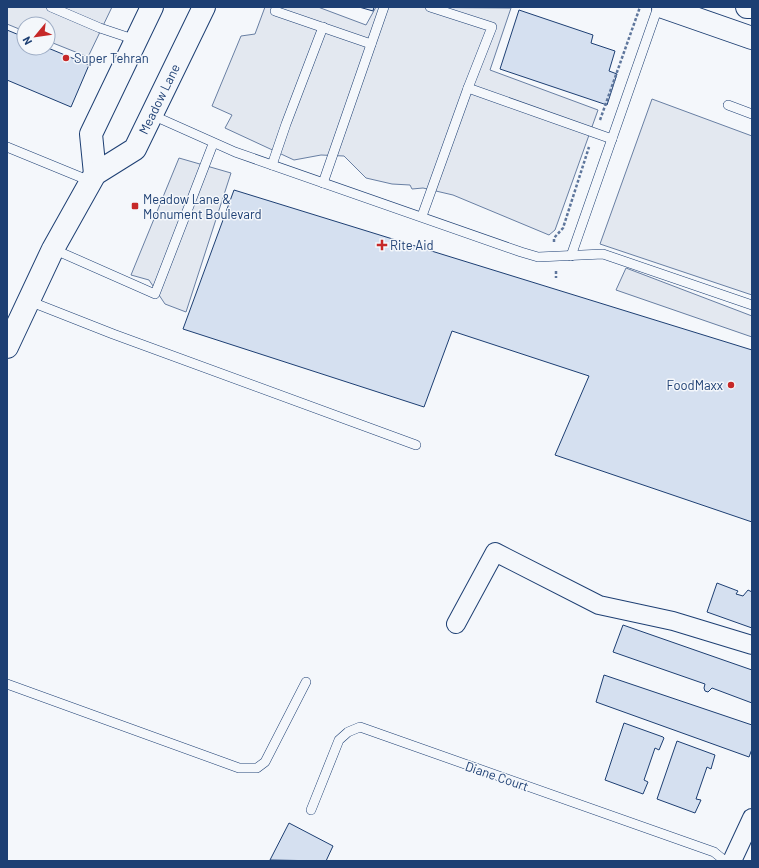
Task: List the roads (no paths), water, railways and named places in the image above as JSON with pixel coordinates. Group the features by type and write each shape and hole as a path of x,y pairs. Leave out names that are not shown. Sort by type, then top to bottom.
{"street":[{"path":"7,347 53,249 92,178 91,134 152,7"},
{"name":"Meadow Lane","path":"92,178 135,149 204,7"},
{"path":"663,7 752,38"},
{"path":"747,7 752,7"},
{"path":"456,624 495,552 599,605 673,621 752,645"},
{"path":"732,861 752,818"}],"lane":[{"path":"51,7 100,28 136,40"},
{"path":"323,183 384,7"},
{"path":"422,216 468,88 492,27 430,7"},
{"path":"571,256 658,7"},
{"path":"275,11 371,44"},
{"path":"272,165 323,27"},
{"path":"468,88 612,139"},
{"path":"728,105 752,114"},
{"path":"152,115 213,144 538,257 603,254 752,304"},
{"path":"53,249 155,294 213,144"},
{"path":"7,147 92,178"},
{"path":"29,301 113,334 416,445"},
{"path":"7,684 239,768 257,768 265,762 306,682"},
{"name":"Diane Court","path":"311,810 339,740 348,732 360,727 714,852 726,861"}],"place":[{"name":"Super Tehran","path":"66,58"},
{"name":"Meadow Lane & Monument Boulevard","path":"135,206"},
{"name":"Rite Aid","path":"382,245"},
{"name":"FoodMaxx","path":"731,385"}]}
